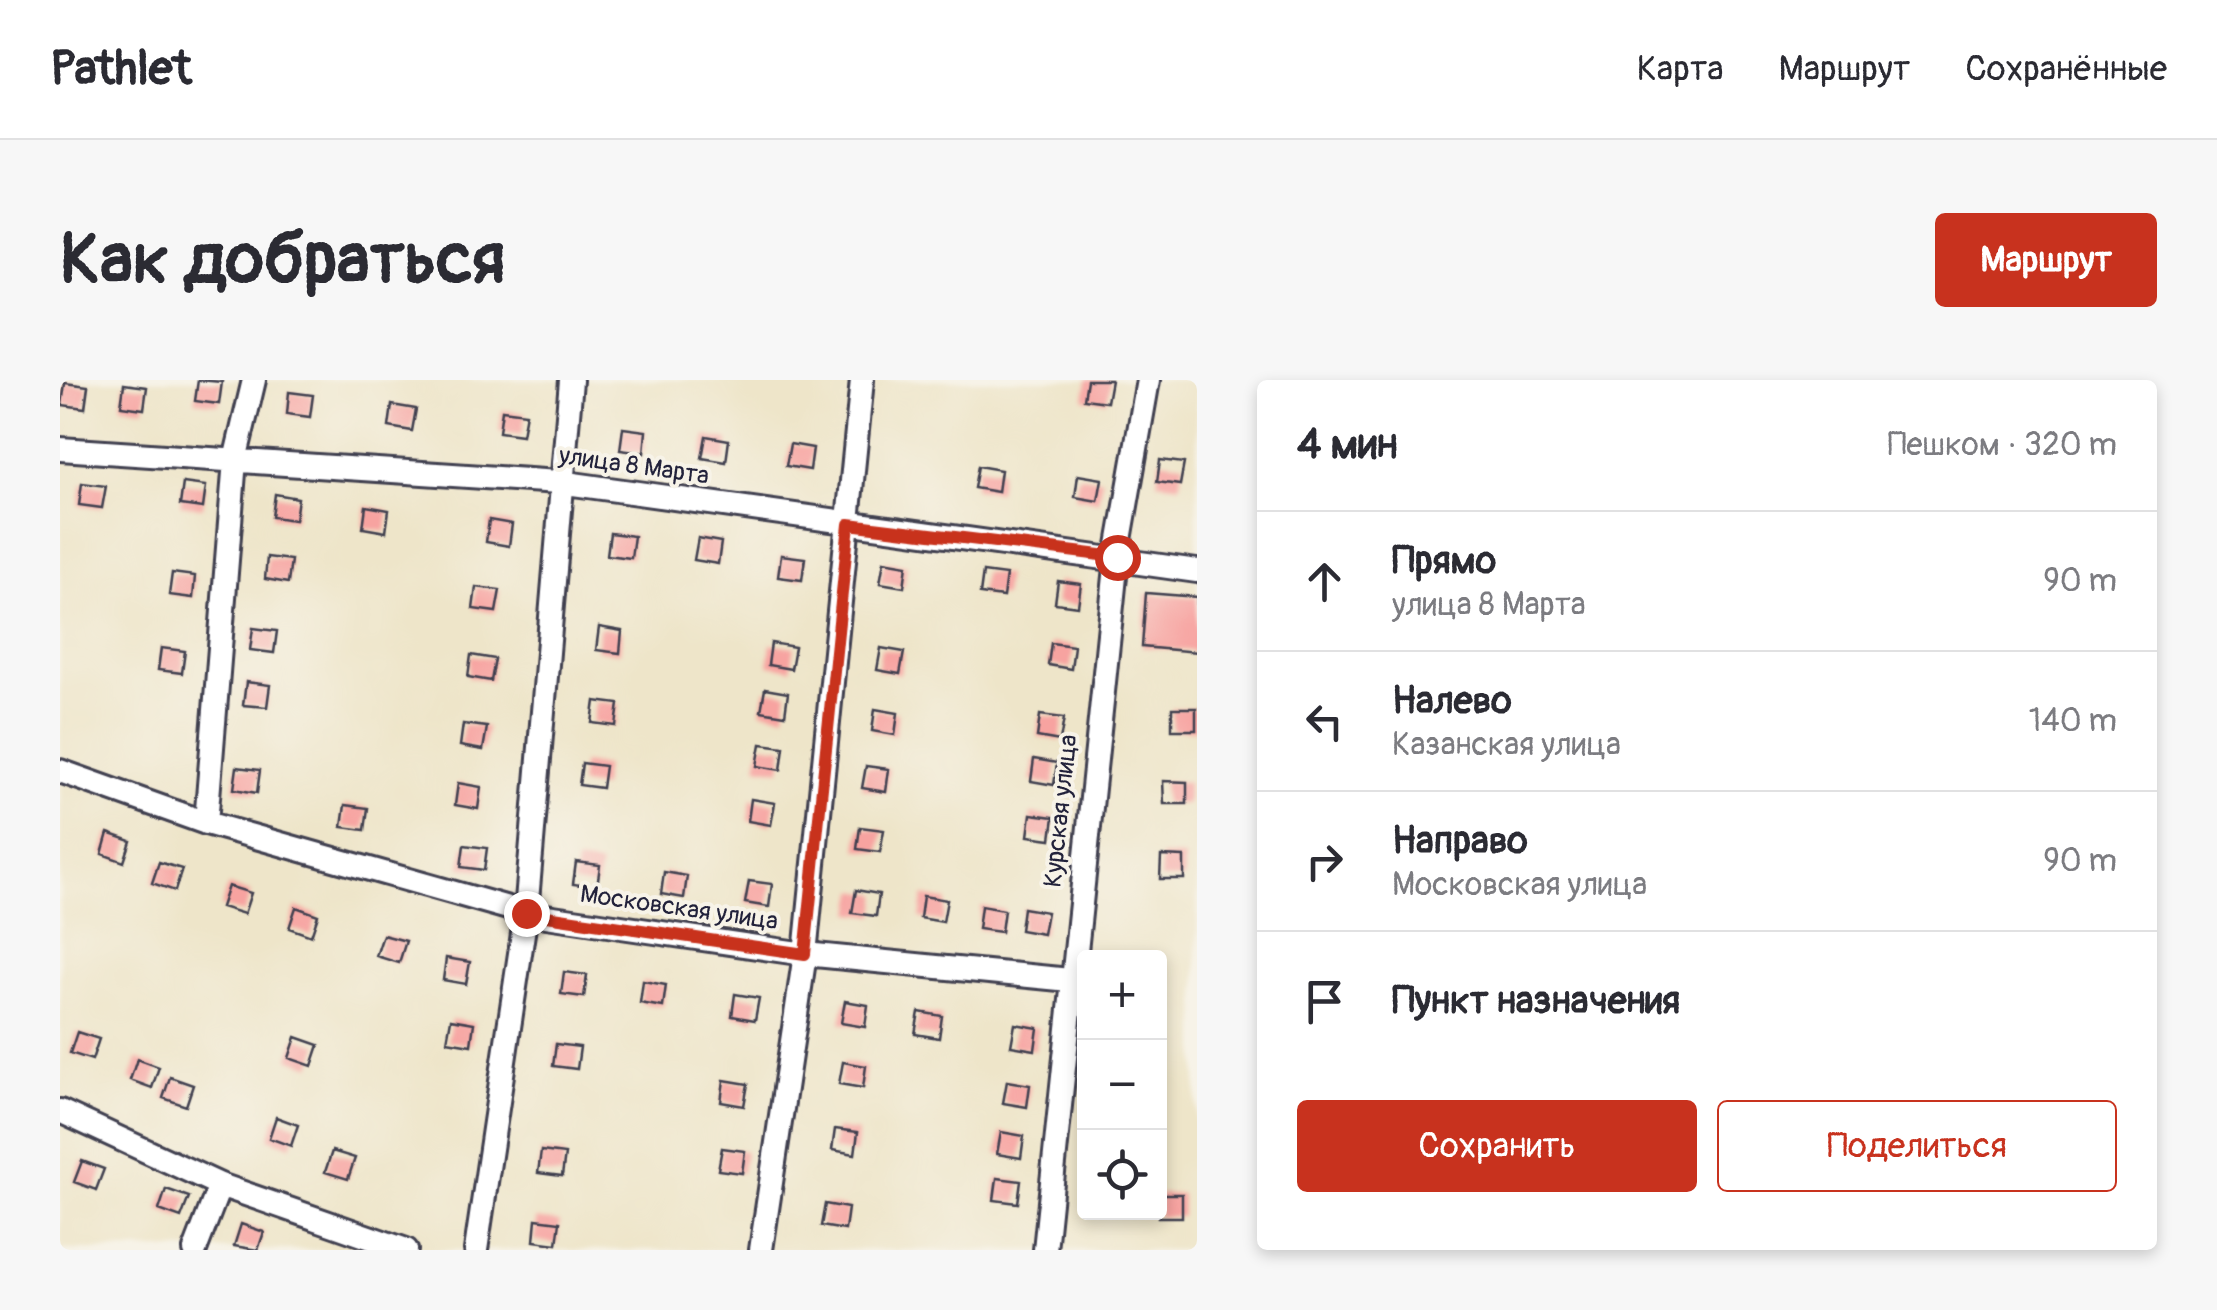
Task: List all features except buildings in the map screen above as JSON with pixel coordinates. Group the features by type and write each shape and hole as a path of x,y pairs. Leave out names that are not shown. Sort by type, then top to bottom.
{"street":[{"path":"206,822 235,460 254,380"},
{"path":"476,1250 526,913 559,482 571,380"},
{"path":"761,1250 805,954 862,380"},
{"name":"Курская улица","path":"1045,1250 1070,980 1117,557 1148,380"},
{"name":"улица 8 Марта","path":"60,449 559,482 1197,571"},
{"name":"Московская улица","path":"60,770 206,822 526,913 805,954 1070,980"},
{"path":"60,1111 220,1185 406,1250"},
{"path":"194,1250 220,1185"}],"route":[{"path":"526,913 805,954 849,524 1117,557"}]}
